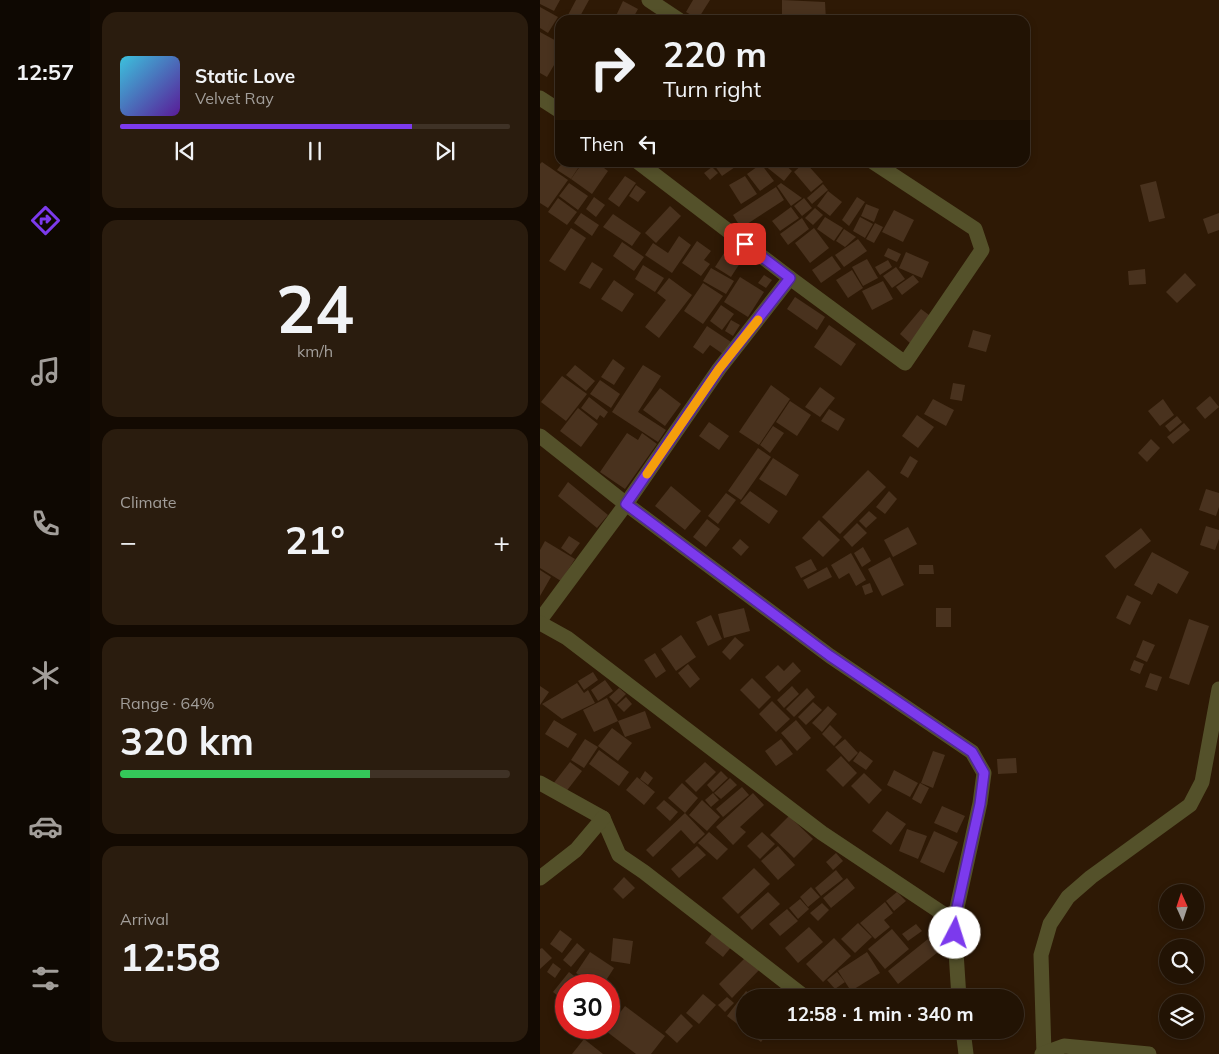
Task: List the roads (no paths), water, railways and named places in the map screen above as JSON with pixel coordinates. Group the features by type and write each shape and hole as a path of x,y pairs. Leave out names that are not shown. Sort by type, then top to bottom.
{"street":[{"path":"649,0 672,15"},
{"path":"540,98 555,108"},
{"path":"645,167 905,363 982,250 975,230 880,167"},
{"path":"790,278 719,369 626,504 540,621 567,638 822,833 954,921"},
{"path":"540,436 626,504 830,656 972,752 984,773 980,804 954,921 958,989"},
{"path":"1149,1054 1064,1046 1043,1054 1041,955 1050,924 1068,897 1091,877 1190,805 1202,782 1219,689"},
{"path":"540,783 603,818 619,855 644,872 794,989"},
{"path":"540,878 576,850 603,818"},
{"path":"964,1039 966,1054"}]}
